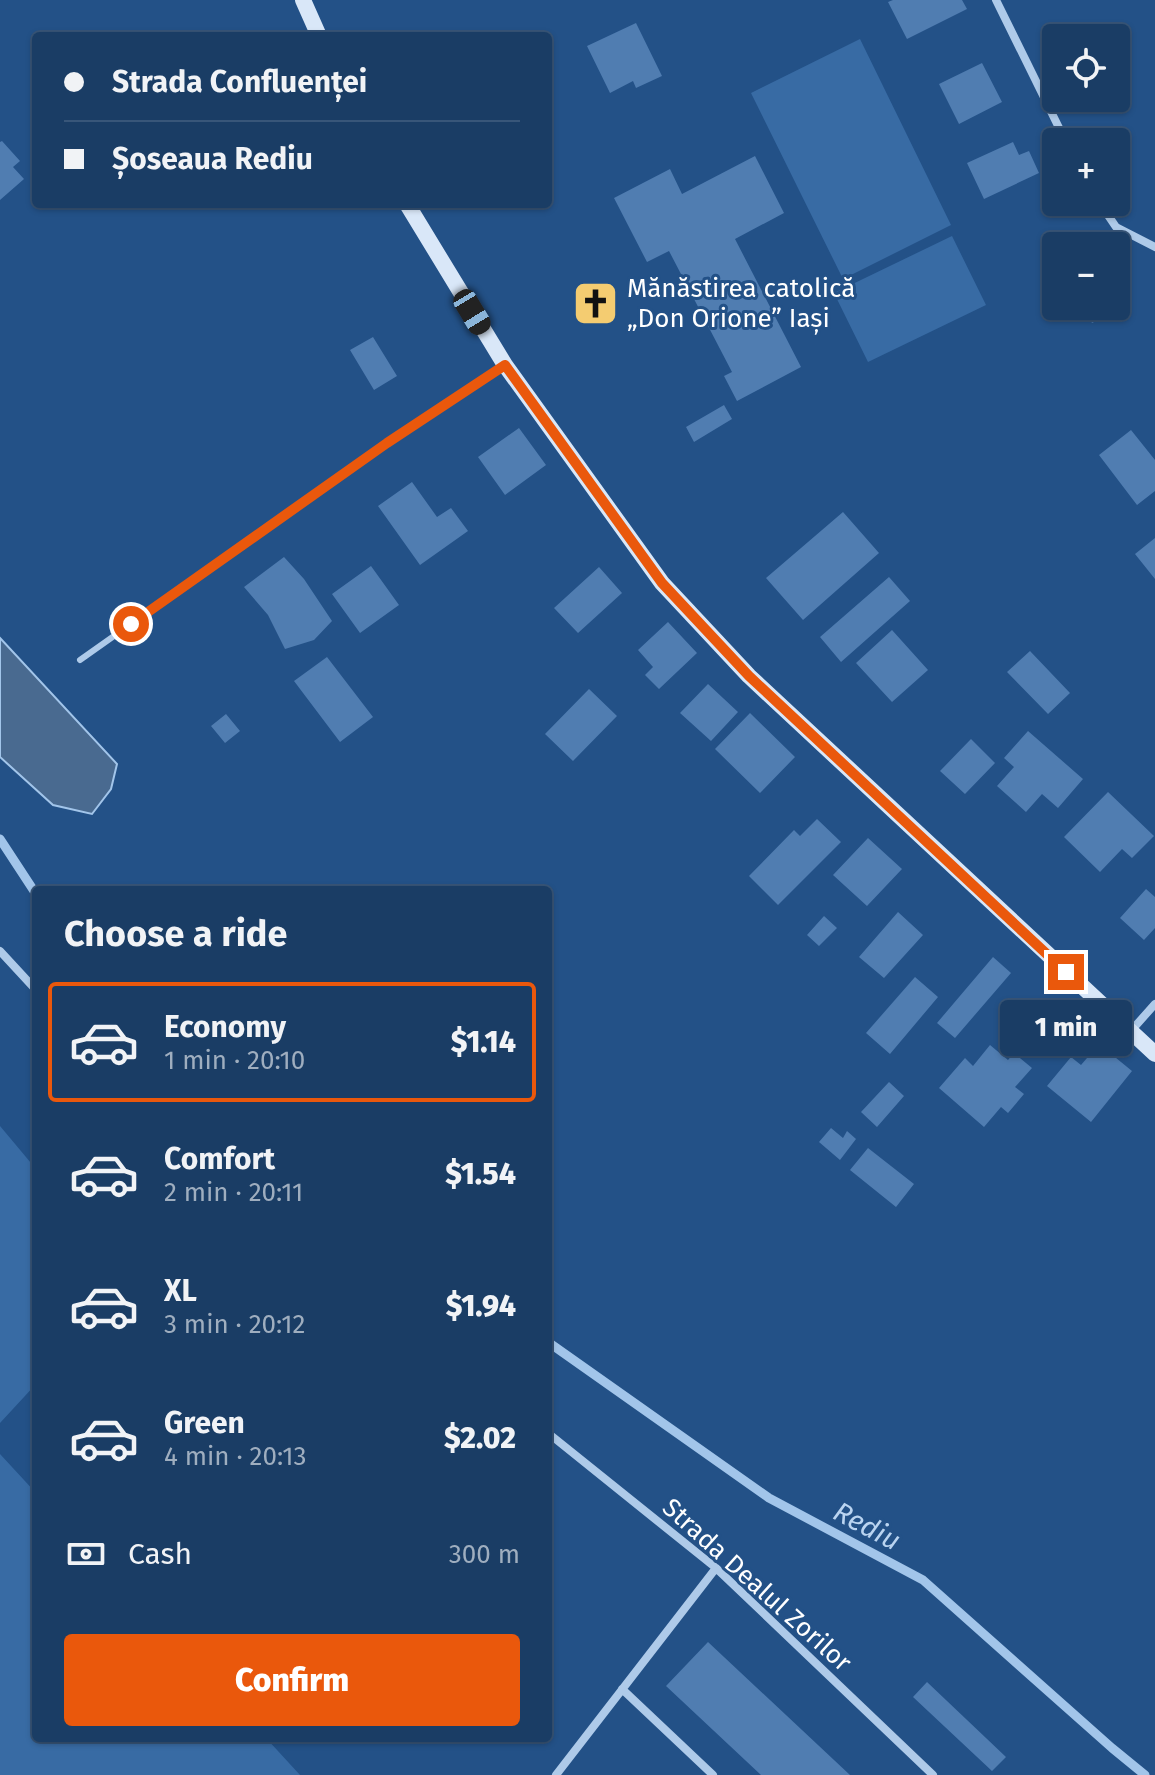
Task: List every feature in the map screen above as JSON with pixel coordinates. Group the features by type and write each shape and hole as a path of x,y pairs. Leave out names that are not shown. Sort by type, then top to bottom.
{"main road":[{"path":"303,0 317,32"},
{"path":"409,208 505,365 662,583 749,676 1155,1054"}],"street":[{"path":"996,0 1059,128"},
{"path":"1109,216 1116,227 1155,247"},
{"path":"0,951 32,986"},
{"path":"1130,1032 1155,1004"},
{"name":"Strada Dealul Zorilor","path":"552,1436 716,1568 933,1775"},
{"path":"556,1775 716,1568"},
{"path":"622,1689 713,1775"}],"lane":[{"path":"80,660 387,443 505,365"}],"shaded area":[{"path":"860,39 951,225 843,279 751,93"},
{"path":"952,236 986,305 868,362 834,293"},
{"path":"0,638 117,764 111,789 92,814 53,805 0,757"},
{"path":"0,1126 32,1164 32,1388 0,1423"},
{"path":"0,1454 32,1489 32,1742 270,1742 300,1775 0,1775"}],"building":[{"path":"962,0 967,9 907,39 888,2"},
{"path":"636,23 662,76 636,88 633,81 610,93 587,46"},
{"path":"982,63 1002,102 959,124 939,84"},
{"path":"0,142 20,161 13,167 24,179 0,200"},
{"path":"1013,142 1019,155 1029,151 1039,173 984,199 967,163"},
{"name":"Mănăstirea catolică „Don Orione” Iași","path":"755,156 784,213 735,239 801,367 737,401 724,376 732,372 669,251 647,262 614,198 670,169 682,194"},
{"path":"373,337 397,376 374,390 350,350"},
{"path":"724,405 732,419 694,442 686,427"},
{"path":"519,428 546,465 505,495 478,457"},
{"path":"1131,430 1155,460 1155,491 1137,505 1099,455"},
{"path":"412,482 437,517 451,508 468,531 420,565 378,506"},
{"path":"843,512 879,553 803,620 766,578"},
{"path":"1155,538 1155,579 1135,554"},
{"path":"284,557 304,579 332,621 314,640 285,649 268,615 244,587"},
{"path":"371,566 399,605 360,633 332,594"},
{"path":"599,567 622,593 578,633 554,608"},
{"path":"889,577 910,601 841,662 820,637"},
{"path":"668,622 697,653 659,689 645,675 653,667 638,650"},
{"path":"892,630 928,670 892,702 856,663"},
{"path":"1030,651 1070,693 1048,714 1007,672"},
{"path":"327,657 373,717 340,742 294,681"},
{"path":"708,684 738,712 711,741 680,713"},
{"path":"589,689 617,716 573,761 545,734"},
{"path":"750,713 795,757 760,793 715,749"},
{"path":"226,714 240,731 225,743 211,726"},
{"path":"1028,731 1083,779 1058,808 1042,794 1026,812 997,786 1014,767 1004,758"},
{"path":"971,739 995,763 965,794 940,771"},
{"path":"1108,792 1154,836 1132,858 1122,849 1100,872 1064,837"},
{"path":"817,819 841,842 778,905 749,876 794,830 800,836"},
{"path":"868,838 902,869 867,906 833,875"},
{"path":"1146,889 1155,897 1155,928 1144,940 1120,918"},
{"path":"898,912 923,935 884,978 859,957"},
{"path":"824,916 837,928 819,946 807,935"},
{"path":"993,957 1011,973 955,1038 937,1023"},
{"path":"915,977 938,997 890,1054 866,1033"},
{"path":"1099,1044 1132,1071 1091,1122 1047,1086 1071,1057 1081,1065"},
{"path":"990,1045 1008,1060 1014,1053 1032,1068 1015,1087 1024,1094 1008,1113 1001,1107 984,1127 939,1088 965,1058 973,1066"},
{"path":"889,1082 904,1096 877,1127 861,1112"},
{"path":"831,1128 843,1138 847,1131 856,1139 840,1160 819,1142"},
{"path":"868,1148 914,1184 896,1207 850,1170"},
{"path":"708,1642 850,1775 761,1775 666,1686"},
{"path":"927,1682 1006,1757 992,1771 913,1697"}],"waterway":[{"name":"Rediu","path":"0,839 32,888"},
{"name":"Rediu","path":"552,1345 769,1498 923,1580 1145,1775"}],"place":[{"name":"Mănăstirea catolică „Don Orione” Iași","path":"596,303"}],"route":[{"path":"131,624 387,443 505,365 662,583 749,676 1066,972"}]}
